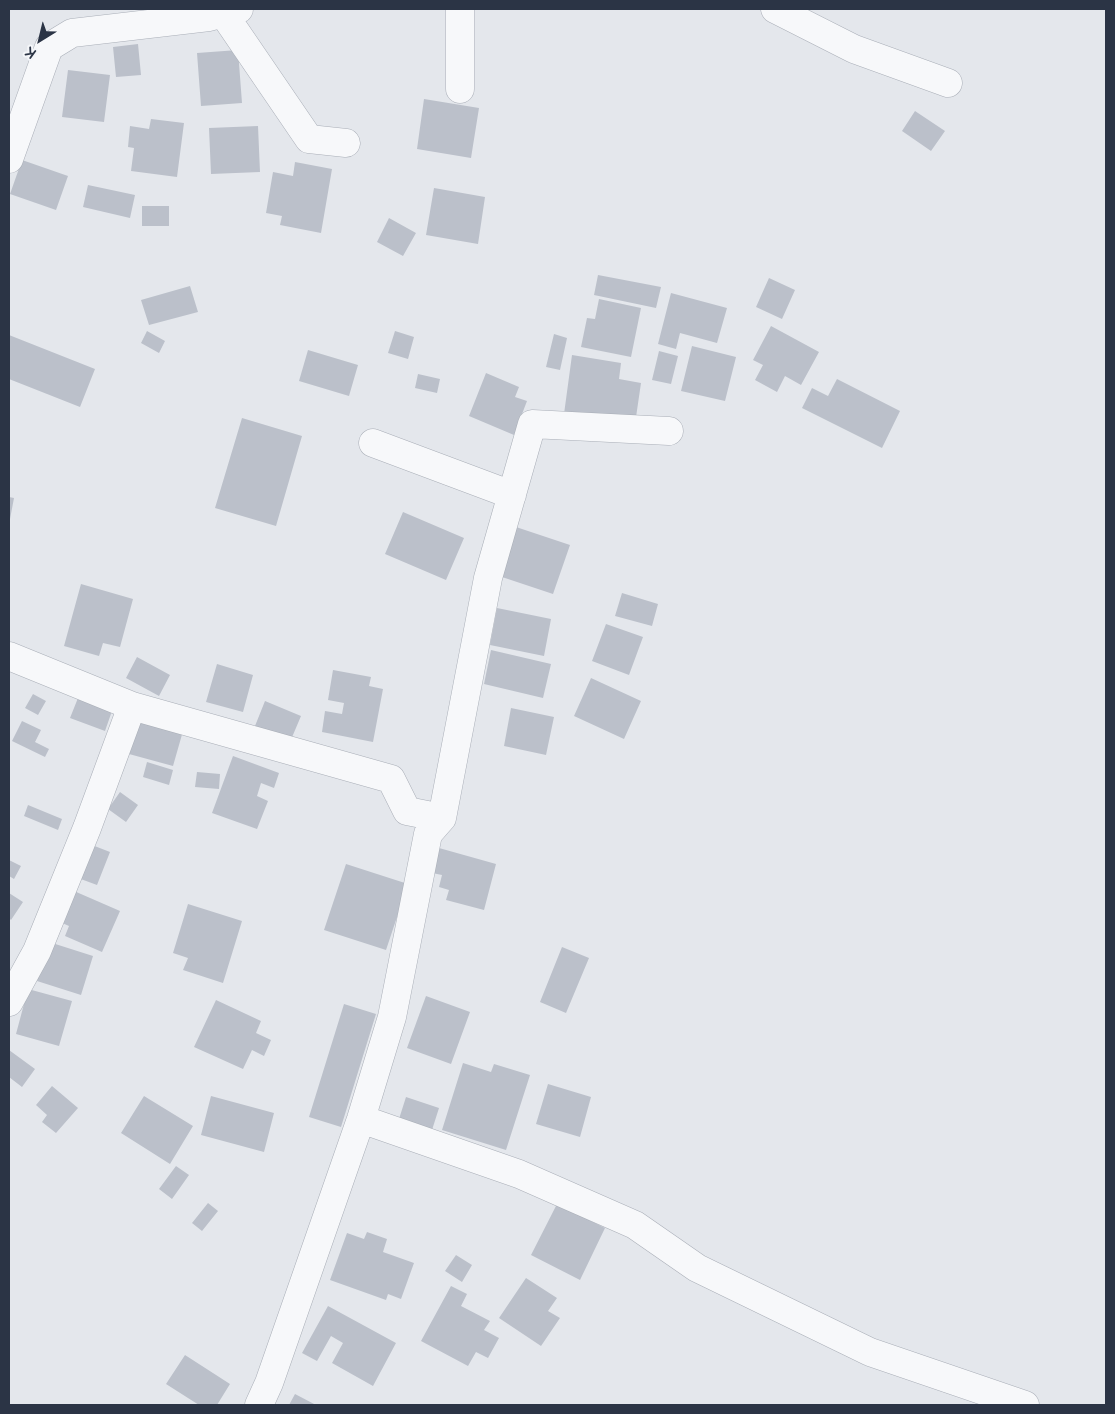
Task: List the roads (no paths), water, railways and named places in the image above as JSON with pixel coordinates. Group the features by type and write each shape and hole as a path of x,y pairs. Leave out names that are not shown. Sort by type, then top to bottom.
{"street":[{"path":"460,9 460,89"},
{"path":"775,9 854,49 948,83"},
{"path":"9,159 50,47 73,21 209,17 231,11 309,139 346,142"},
{"path":"259,1405 269,1384 361,1119 392,1017 428,834 442,818 488,578 532,424 669,431"},
{"path":"373,443 512,495"},
{"path":"9,656 132,706 391,779 407,811 442,818"},
{"path":"9,1002 37,951 87,828 132,706"},
{"path":"361,1119 519,1174 635,1225 697,1268 870,1352 1025,1405"}]}
